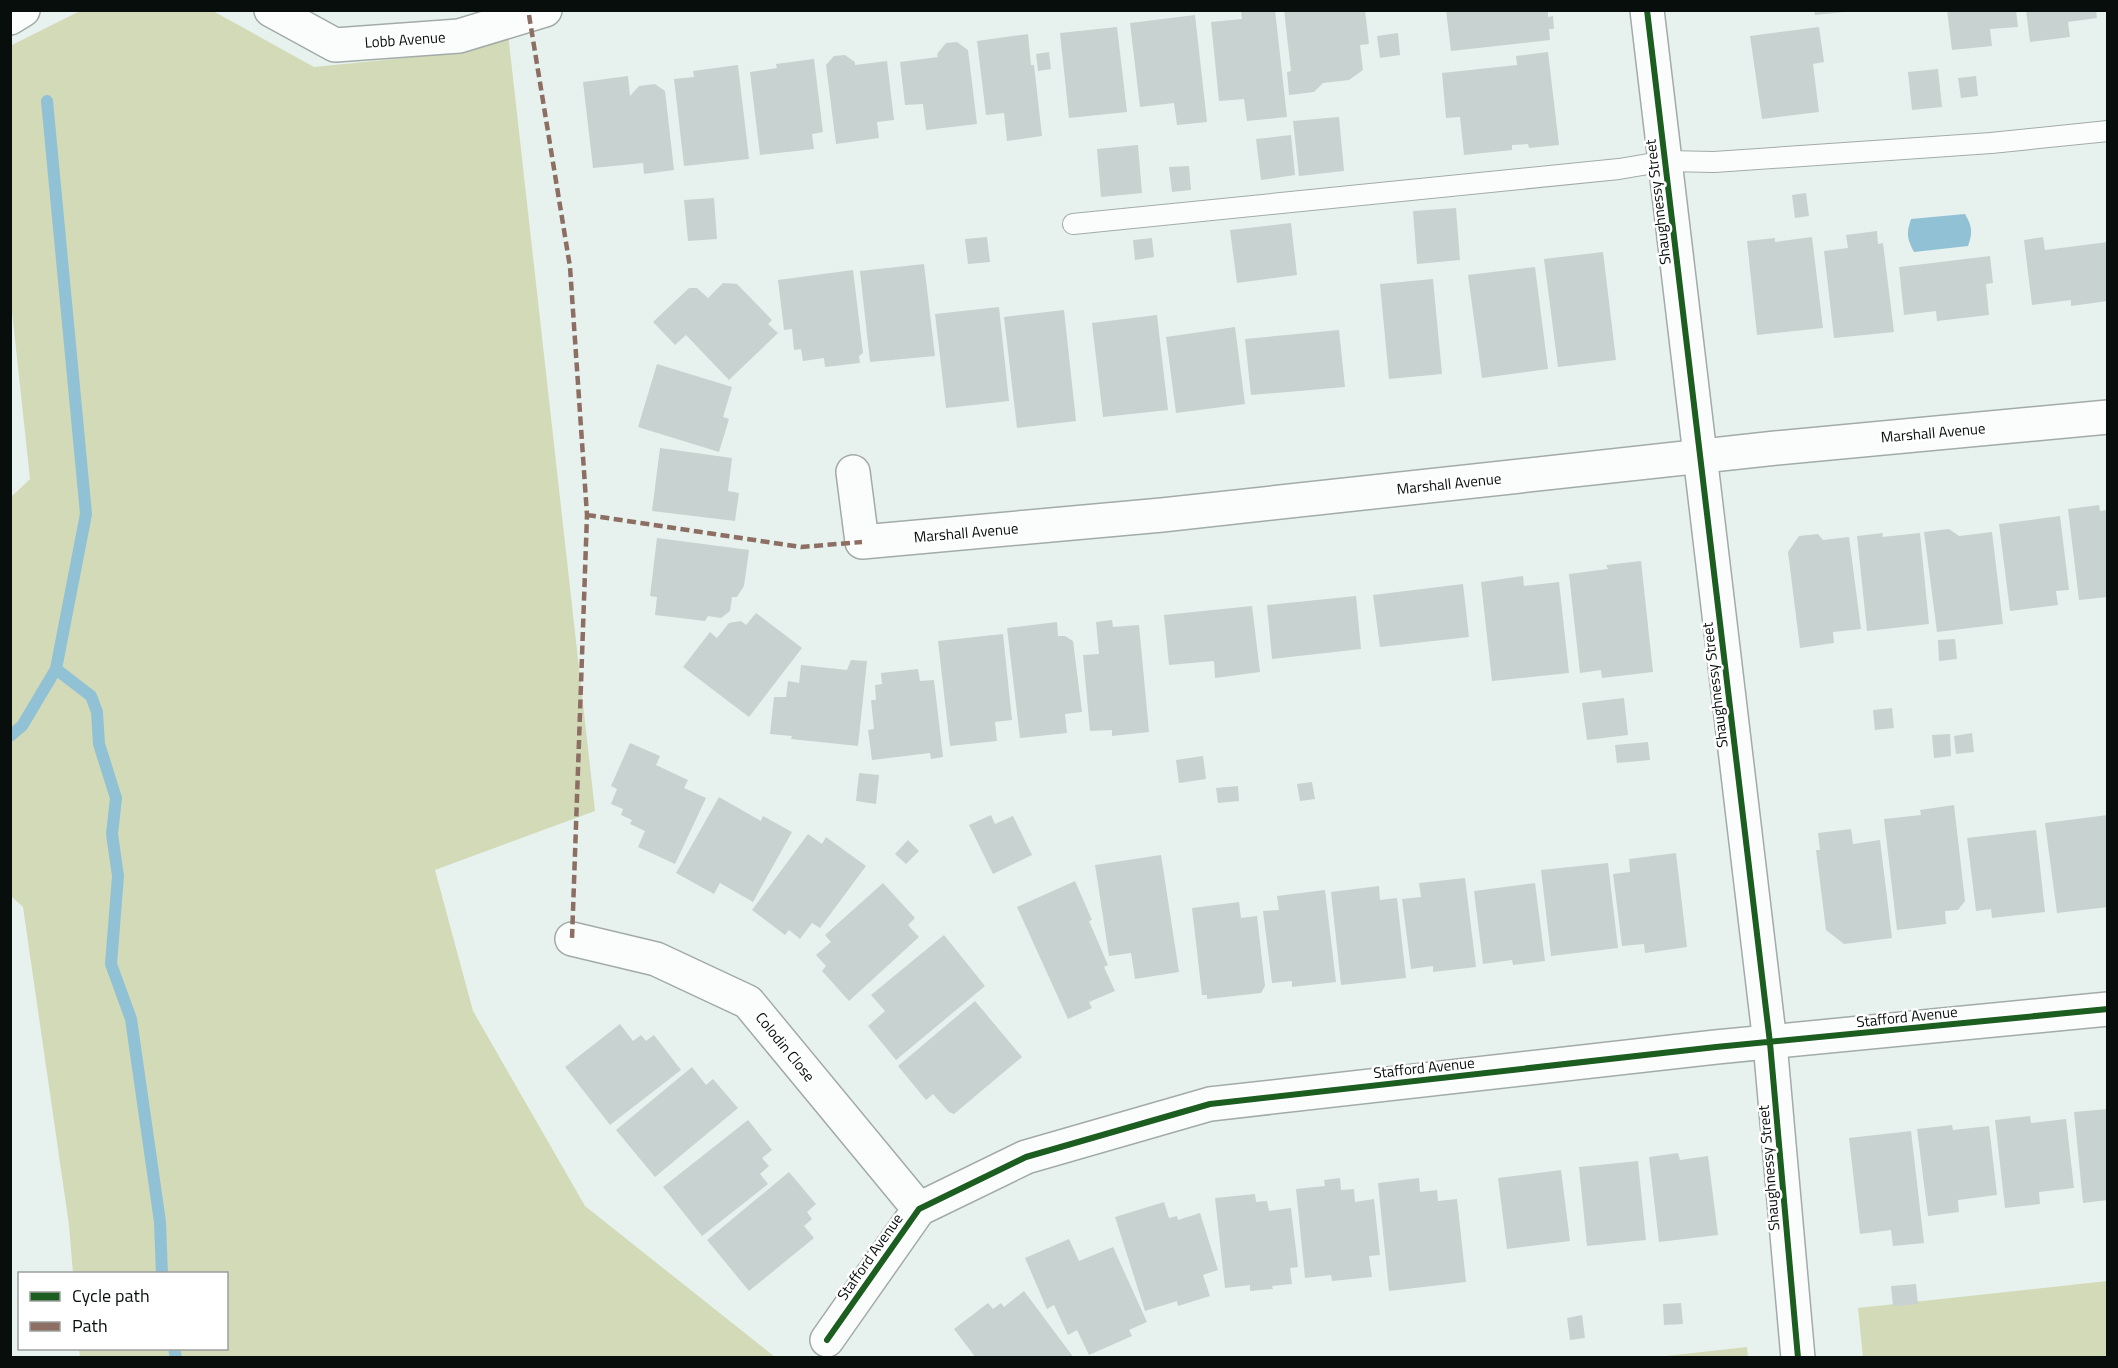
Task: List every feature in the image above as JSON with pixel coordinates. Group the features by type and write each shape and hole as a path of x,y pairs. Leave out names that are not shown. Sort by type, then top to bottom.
{"street":[{"path":"10,18 23,10"},
{"name":"Lobb Avenue","path":"271,10 335,45 459,36 545,10"},
{"name":"Shaughnessy Street","path":"1647,10 1770,1043 1798,1358"},
{"name":"Marshall Avenue","path":"853,472 862,542 1151,516 1776,448 2108,417"},
{"name":"Colodin Close","path":"572,939 656,959 748,1002 919,1209"},
{"name":"Stafford Avenue","path":"827,1340 919,1209 1026,1157 1210,1104 1716,1047 2108,1009"}],"lane":[{"path":"1073,224 1619,170 1666,161 1725,161 1991,143 2108,131"}],"green space":[{"path":"82,10 213,11 314,67 464,52 508,33 595,811 435,870 473,1011 585,1206 775,1357 80,1357 79,1350 228,1350 228,1272 73,1272 69,1225 23,907 11,896 10,498 30,479 10,293 10,46"},
{"path":"2107,1281 2107,1357 1863,1357 1858,1308"},
{"path":"1747,1347 1748,1357 1657,1357"}],"water":[{"path":"1965,214 1971,229 1968,246 1914,252 1908,236 1911,219"}],"building":[{"path":"1275,10 1287,117 1247,121 1244,99 1219,101 1211,22 1242,19 1241,12"},
{"path":"1284,10 1365,10 1369,44 1360,45 1363,70 1349,80 1323,83 1314,92 1289,95 1287,72 1291,71"},
{"path":"1446,10 1548,10 1548,17 1553,16 1554,29 1549,29 1550,40 1451,51"},
{"path":"1814,10 1844,10 1844,12 1815,15"},
{"path":"1947,10 2016,10 2018,27 1990,29 1992,46 1952,50"},
{"path":"2026,10 2096,10 2097,18 2068,22 2070,37 2030,42"},
{"path":"1195,15 1207,122 1177,125 1174,103 1140,107 1130,23"},
{"path":"1117,27 1127,112 1069,118 1060,33"},
{"path":"1819,27 1824,62 1813,64 1819,112 1762,119 1750,36"},
{"path":"1398,33 1400,55 1380,58 1377,36"},
{"path":"1028,34 1042,136 1007,141 1004,113 986,115 977,41"},
{"path":"957,42 968,50 977,124 926,130 923,104 905,105 900,62 938,57 937,54 946,43"},
{"path":"1049,52 1051,69 1038,71 1036,54"},
{"path":"1548,52 1559,145 1529,148 1528,144 1512,145 1512,150 1464,155 1460,117 1446,118 1442,73 1517,65 1516,56"},
{"path":"845,55 855,62 855,65 887,61 894,120 877,122 879,138 836,144 826,65 834,56"},
{"path":"814,59 823,132 812,134 814,149 760,155 750,72 777,68 776,64"},
{"path":"738,65 749,159 684,166 674,79 694,77 693,71"},
{"path":"1938,69 1942,107 1912,110 1908,72"},
{"path":"628,76 630,96 639,86 655,84 665,91 674,170 644,174 643,163 593,168 583,82"},
{"path":"1976,76 1978,96 1961,98 1958,78"},
{"path":"1339,117 1344,171 1299,176 1293,121"},
{"path":"1291,135 1295,175 1261,180 1256,139"},
{"path":"1138,145 1142,193 1101,197 1097,149"},
{"path":"1189,166 1191,190 1172,192 1169,167"},
{"path":"1806,193 1809,216 1795,218 1792,195"},
{"path":"714,198 717,239 688,241 684,200"},
{"path":"1456,208 1460,260 1417,264 1413,211"},
{"path":"1291,223 1297,275 1237,283 1230,230"},
{"path":"1877,231 1878,244 1883,243 1894,332 1834,338 1824,251 1848,248 1846,235"},
{"path":"987,237 990,262 968,264 965,239"},
{"path":"1812,237 1823,328 1757,335 1747,241 1775,238 1775,242"},
{"path":"2043,237 2045,250 2108,242 2108,301 2071,306 2071,300 2032,305 2024,240"},
{"path":"1152,238 1154,257 1135,260 1133,240"},
{"path":"1603,252 1616,360 1558,367 1544,259"},
{"path":"1990,256 1993,283 1986,284 1989,315 1937,321 1936,311 1904,315 1899,267"},
{"path":"924,264 935,356 870,362 860,271"},
{"path":"1535,267 1548,369 1482,378 1468,275"},
{"path":"853,270 863,353 859,356 860,363 825,367 824,358 803,361 801,349 794,350 792,329 784,330 778,280"},
{"path":"1433,279 1442,374 1389,379 1380,284"},
{"path":"723,283 737,284 772,320 768,324 778,333 729,380 686,335 675,345 653,322 689,288 697,288 708,298"},
{"path":"999,307 1009,401 946,408 935,314"},
{"path":"1064,310 1076,421 1017,428 1004,317"},
{"path":"1157,315 1168,410 1103,417 1092,323"},
{"path":"1235,327 1245,404 1176,413 1166,337"},
{"path":"1339,330 1345,387 1251,395 1245,339"},
{"path":"657,364 732,387 723,417 729,419 719,452 638,427"},
{"path":"660,448 732,458 728,491 739,493 735,521 652,511"},
{"path":"2099,505 2100,511 2108,510 2108,597 2079,600 2068,509"},
{"path":"2060,516 2069,590 2056,591 2058,605 2010,611 1999,524"},
{"path":"1949,529 1959,536 1992,532 2003,624 1937,632 1924,532"},
{"path":"1883,533 1882,537 1920,533 1929,624 1867,631 1857,536"},
{"path":"1818,534 1823,540 1849,537 1861,629 1833,632 1834,643 1800,648 1788,552 1799,536"},
{"path":"657,538 749,550 744,586 737,597 732,597 730,611 721,618 708,616 705,621 655,615 657,597 650,596"},
{"path":"1641,561 1653,672 1602,678 1601,670 1580,673 1569,574 1608,569 1606,565"},
{"path":"1523,576 1524,586 1559,582 1569,673 1492,681 1481,582"},
{"path":"1463,584 1469,637 1380,647 1373,595"},
{"path":"1356,596 1361,649 1272,659 1267,605"},
{"path":"1252,606 1260,672 1215,678 1214,661 1169,665 1164,615"},
{"path":"756,613 802,648 749,717 683,667 710,632 717,638 729,623 741,621 746,625"},
{"path":"1112,620 1113,627 1139,625 1149,732 1112,736 1112,730 1090,731 1083,655 1099,654 1096,622"},
{"path":"1057,622 1058,636 1065,636 1073,641 1082,712 1065,714 1067,733 1020,738 1007,628"},
{"path":"1003,634 1012,720 995,722 997,741 950,746 938,641"},
{"path":"1955,639 1957,659 1939,661 1938,640"},
{"path":"851,660 867,661 858,746 791,739 792,736 770,734 774,697 786,697 788,681 799,683 801,665 847,670"},
{"path":"918,669 920,681 934,680 943,757 931,759 930,753 872,760 868,730 874,729 871,700 876,700 875,685 882,684 881,673"},
{"path":"1624,698 1628,735 1587,740 1582,703"},
{"path":"1892,708 1894,728 1875,730 1873,710"},
{"path":"1972,733 1974,752 1956,754 1954,736"},
{"path":"1950,734 1951,756 1934,758 1932,735"},
{"path":"1648,742 1650,760 1617,763 1615,745"},
{"path":"630,743 660,756 656,765 688,780 684,788 706,798 675,864 638,847 645,831 630,824 632,820 621,815 623,809 611,804 617,789 611,786"},
{"path":"1203,756 1206,779 1179,783 1176,760"},
{"path":"859,773 879,775 876,804 856,801"},
{"path":"1312,782 1315,799 1300,801 1297,784"},
{"path":"1238,786 1239,801 1218,803 1216,788"},
{"path":"719,797 761,821 763,816 792,832 753,902 720,883 714,894 676,873"},
{"path":"1954,805 1965,901 1958,910 1945,911 1946,924 1897,930 1884,819 1921,815 1920,810"},
{"path":"991,815 995,824 1013,816 1032,855 993,874 969,825"},
{"path":"2108,815 2108,907 2057,913 2045,823"},
{"path":"1851,829 1853,844 1880,840 1892,938 1844,944 1826,930 1816,850 1820,850 1818,833"},
{"path":"2036,830 2045,912 1992,918 1991,909 1976,911 1967,838"},
{"path":"808,834 822,844 826,837 866,866 820,928 812,923 800,939 789,930 785,935 752,910"},
{"path":"908,840 919,851 906,864 895,854"},
{"path":"1676,853 1687,947 1645,953 1644,944 1622,946 1613,874 1630,872 1629,859"},
{"path":"1161,855 1179,972 1135,979 1131,953 1109,956 1095,865"},
{"path":"1608,863 1618,948 1551,956 1541,870"},
{"path":"1465,878 1476,967 1433,972 1433,966 1411,969 1402,899 1421,897 1419,883"},
{"path":"1075,881 1092,920 1089,921 1108,965 1104,967 1115,991 1089,1002 1092,1008 1068,1019 1017,907"},
{"path":"883,883 915,918 908,925 919,937 849,1001 822,971 826,966 816,955 831,942 825,935"},
{"path":"1535,883 1545,961 1513,965 1512,960 1483,964 1474,891"},
{"path":"1379,886 1380,900 1397,898 1406,978 1341,985 1331,892"},
{"path":"1325,890 1336,982 1292,987 1292,981 1272,983 1263,911 1279,910 1277,896"},
{"path":"1239,902 1241,918 1257,916 1265,986 1261,993 1207,999 1207,995 1202,995 1192,908"},
{"path":"944,935 985,986 896,1060 868,1026 885,1011 871,995"},
{"path":"975,1001 1022,1057 954,1114 949,1112 933,1094 926,1100 898,1066"},
{"path":"620,1024 633,1041 641,1035 646,1041 654,1035 681,1070 610,1125 565,1067"},
{"path":"692,1067 706,1085 713,1079 738,1108 655,1177 616,1130"},
{"path":"2108,1109 2108,1200 2083,1203 2074,1112"},
{"path":"2030,1116 2031,1123 2066,1119 2074,1188 2039,1192 2040,1204 2005,1208 1995,1120"},
{"path":"748,1120 772,1150 762,1158 769,1166 760,1174 768,1184 702,1236 663,1187"},
{"path":"1952,1125 1953,1130 1989,1126 1997,1195 1958,1200 1959,1212 1928,1216 1917,1129"},
{"path":"1911,1131 1924,1243 1893,1246 1891,1230 1860,1234 1849,1138"},
{"path":"1678,1153 1680,1160 1708,1156 1718,1235 1659,1242 1649,1157"},
{"path":"1638,1161 1646,1240 1587,1246 1579,1167"},
{"path":"1561,1170 1570,1241 1507,1249 1498,1178"},
{"path":"789,1172 816,1204 807,1212 812,1219 804,1226 814,1238 749,1291 707,1240"},
{"path":"1340,1178 1341,1190 1354,1189 1355,1202 1374,1199 1380,1255 1369,1256 1372,1277 1332,1281 1331,1275 1305,1278 1296,1189 1325,1186 1324,1180"},
{"path":"1419,1178 1420,1192 1437,1190 1438,1201 1457,1199 1466,1282 1389,1291 1378,1183"},
{"path":"1255,1194 1256,1202 1267,1201 1269,1211 1291,1208 1298,1267 1290,1268 1292,1284 1272,1286 1273,1289 1250,1291 1250,1285 1225,1288 1215,1198"},
{"path":"1164,1202 1169,1218 1177,1216 1178,1220 1200,1213 1218,1270 1203,1275 1210,1296 1178,1306 1177,1301 1145,1311 1115,1217"},
{"path":"1069,1239 1079,1261 1113,1247 1147,1322 1129,1330 1132,1336 1089,1355 1077,1330 1068,1335 1054,1305 1047,1309 1025,1258"},
{"path":"1916,1284 1918,1304 1893,1306 1891,1286"},
{"path":"1024,1291 1074,1358 976,1358 954,1329 988,1303 993,1309 1001,1303 1004,1307"},
{"path":"1681,1303 1683,1324 1664,1325 1663,1304"},
{"path":"1582,1315 1585,1338 1570,1340 1567,1318"}],"waterway":[{"path":"47,101 86,514 56,669 91,696 97,712 99,744 116,798 112,834 118,876 111,964 131,1019 160,1222 162,1272"},
{"path":"10,736 22,726 56,669"},
{"path":"174,1350 176,1358"}],"marked path":[{"path":"529,15 570,267 587,515 572,939"},
{"path":"587,515 801,547 862,542"}],"cycle path":[{"path":"1647,10 1770,1043 1798,1358"},
{"path":"827,1340 919,1209 1026,1157 1210,1104 1716,1047 2108,1009"}]}
